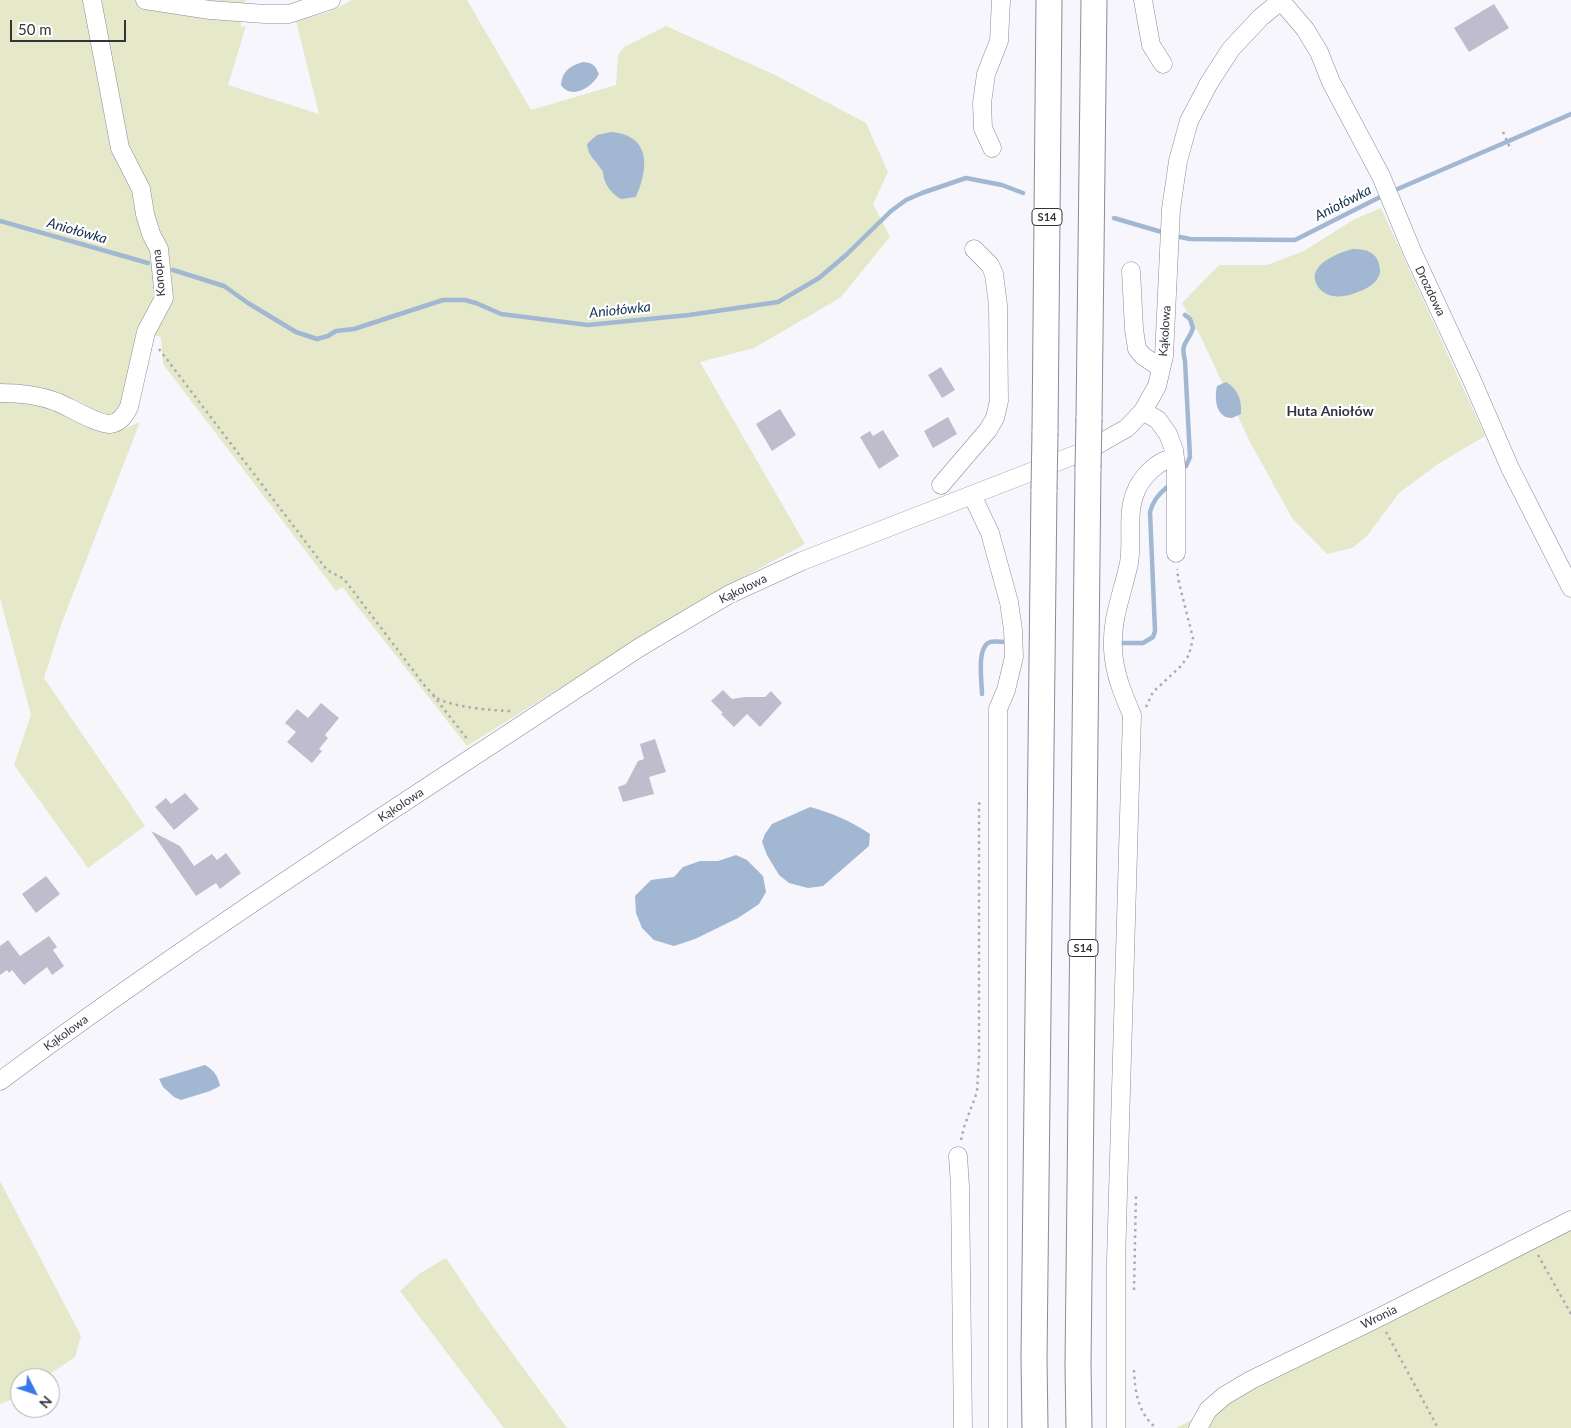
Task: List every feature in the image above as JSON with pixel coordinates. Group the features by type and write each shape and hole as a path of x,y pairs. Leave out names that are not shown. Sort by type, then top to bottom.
{"highway":[{"name":"S14","path":"1035,1428 1034,1358 1049,0"},
{"name":"S14","path":"1079,1428 1078,1355 1094,0"}],"street":[{"name":"Konopna","path":"0,393 44,398 103,424 118,422 130,407 146,332 164,298 159,249 147,221 141,189 120,148 92,0"},
{"path":"145,0 210,10 265,14 289,14 332,0"},
{"path":"992,148 983,128 982,103 986,74 999,41 1002,0"},
{"path":"1143,0 1151,45 1162,64"},
{"name":"Drozdowa","path":"1282,0 1305,29 1318,52 1331,82 1388,193 1412,251 1510,468 1571,588"},
{"name":"Kąkolowa","path":"0,1081 223,923 637,649 730,594 802,561 1090,449 1127,428 1143,412 1157,386 1164,356 1171,209 1178,161 1189,121 1209,83 1231,49 1261,17 1282,0"},
{"path":"941,485 988,430 999,401 998,305 994,274 990,265 974,248"},
{"path":"1131,270 1137,349 1143,356 1161,368"},
{"path":"1143,412 1158,420 1168,434 1174,450 1176,553"},
{"path":"1116,1428 1116,1260 1132,715 1118,683 1112,650 1113,626 1129,562 1132,504 1136,491 1140,482 1150,471 1163,461 1175,458"},
{"path":"972,495 990,533 1009,602 1014,657 1006,690 998,710 998,1428"},
{"path":"958,1156 963,1428"},
{"name":"Wronia","path":"1198,1427 1208,1410 1224,1396 1251,1380 1571,1220"}],"path":[{"path":"1503,132 1511,150"},
{"path":"146,332 327,570 344,579 479,754"},
{"path":"1146,716 1146,706 1153,692 1180,667 1189,655 1193,638 1179,583 1176,553"},
{"path":"426,686 437,698 460,705 496,711 546,709"},
{"path":"958,1156 964,1127 977,1092 978,1084 980,804 983,796"},
{"path":"1134,1290 1136,1192"},
{"path":"1530,1241 1571,1314"},
{"path":"1378,1318 1438,1428"},
{"path":"1134,1366 1135,1390 1140,1408 1156,1428"}],"green space":[{"path":"0,0 246,0 241,7 241,27 246,26 228,85 319,114 296,21 329,12 352,0 467,0 531,110 616,85 618,55 624,47 666,26 775,75 866,123 888,172 873,204 890,237 840,298 754,348 700,362 805,544 706,597 467,746 342,587 336,591 163,364 161,337 142,332 121,408 107,417 74,399 47,390 0,385"},
{"path":"1381,208 1485,436 1438,464 1399,493 1367,536 1352,548 1327,554 1292,518 1250,442 1200,335 1182,303 1219,265 1267,265 1304,251 1353,220"},
{"path":"16,398 54,408 112,434 140,422 62,622 44,678 145,826 88,868 14,765 31,715 0,598 0,400"},
{"path":"0,1181 81,1336 75,1357 59,1368 10,1368 10,1400 0,1404"},
{"path":"1571,1230 1571,1428 1176,1428"},
{"path":"446,1258 478,1306 567,1428 504,1428 400,1291 419,1274"}],"water":[{"path":"583,62 595,67 599,74 587,88 570,92 561,85 563,76 571,67"},
{"path":"611,132 624,134 634,139 640,146 644,164 643,175 636,197 621,199 614,194 606,184 602,170 589,152 587,144 597,135"},
{"path":"1353,249 1367,251 1374,255 1379,263 1380,272 1378,278 1374,283 1359,292 1341,296 1329,295 1319,288 1315,278 1317,269 1331,257"},
{"path":"1226,382 1236,392 1241,404 1241,414 1232,418 1222,415 1216,402 1217,386"},
{"path":"810,807 841,818 870,834 869,846 823,886 808,888 789,883 779,875 767,855 762,842 772,824"},
{"path":"736,855 747,860 763,876 766,892 759,904 738,918 695,939 674,946 654,940 642,928 636,913 635,896 651,880 674,877 683,867 700,861 718,861"},
{"path":"205,1065 215,1074 220,1086 181,1100 174,1097 163,1087 159,1079"}],"building":[{"path":"1494,4 1509,28 1469,52 1454,28"},
{"path":"941,367 955,390 942,398 928,375"},
{"path":"780,409 796,435 772,451 756,424"},
{"path":"948,417 957,434 933,448 924,431"},
{"path":"883,430 899,456 879,469 860,437 870,431 873,436"},
{"path":"723,690 732,699 765,697 771,691 782,703 760,727 747,714 734,727 711,701"},
{"path":"321,703 339,718 325,735 328,738 319,749 322,751 312,763 287,742 296,732 285,723 297,709 308,718"},
{"path":"655,739 666,772 649,777 654,794 623,802 618,787 626,784 638,761 644,759 640,744"},
{"path":"185,793 199,809 174,830 155,807 166,798 171,804"},
{"path":"151,831 180,846 194,866 212,854 217,860 226,853 241,873 220,889 216,883 196,896"},
{"path":"46,876 60,894 36,913 22,894"},
{"path":"49,936 57,947 53,950 64,966 52,975 47,967 24,985 12,970 9,973 7,970 0,975 0,946 8,940 20,956"}],"waterway":[{"name":"Aniołówka","path":"1393,191 1571,114"},
{"name":"Aniołówka","path":"173,270 224,286 296,332 317,339 328,336 336,331 354,329 443,300 465,300 501,314 588,325 689,315 778,302 819,278 846,255 891,211 906,200 966,178 1002,185 1023,193"},
{"name":"Aniołówka","path":"1175,236 1190,239 1295,240 1386,194"},
{"name":"Aniołówka","path":"1114,218 1165,233"},
{"name":"Aniołówka","path":"0,221 148,263"},
{"path":"1185,315 1190,319 1193,328 1183,350 1190,457 1186,466"},
{"path":"1122,643 1143,643 1153,637 1155,631 1150,512 1156,498 1166,488"},
{"path":"982,694 981,657 983,651 990,642 1006,642"}],"district":[{"name":"Huta Aniołów","path":"1330,411"}]}
